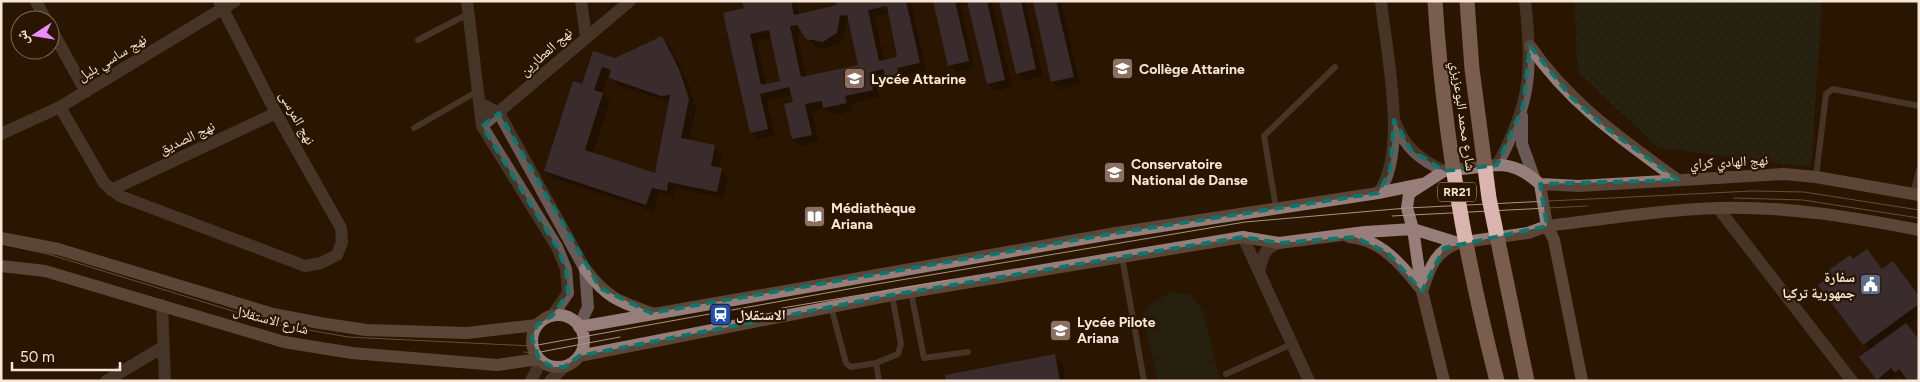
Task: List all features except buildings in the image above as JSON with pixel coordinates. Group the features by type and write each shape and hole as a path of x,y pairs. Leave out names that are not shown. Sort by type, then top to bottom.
{"highway":[{"name":"شارع محمد البوعزيزي","path":"1435,1 1439,68 1458,200 1497,381"},
{"name":"شارع محمد البوعزيزي","path":"1467,1 1472,68 1489,198 1526,381"}],"street":[{"name":"نهج ساسي بليل","path":"1,134 60,107 221,5 235,1"},
{"path":"467,1 482,126 558,247 566,269 568,293 552,316 537,325 532,338 532,346 540,360 552,367 564,367"},
{"path":"581,1 586,37"},
{"name":"نهج العطارين","path":"482,126 500,113 630,1"},
{"path":"1378,193 1390,171 1394,120 1380,1"},
{"path":"1496,165 1511,137 1528,83 1530,46 1525,1"},
{"name":"نهج المرسى","path":"111,190 120,196 305,266 321,263 337,255 342,242 341,228 276,113 221,5"},
{"path":"60,45 86,92"},
{"path":"1530,46 1548,72 1571,97 1606,128 1678,180"},
{"path":"479,97 500,113 585,269 600,288 611,297 650,313"},
{"path":"1522,106 1522,144 1538,182 1547,226 1554,240 1582,381"},
{"path":"60,107 111,190"},
{"name":"نهج الصديق","path":"111,190 276,113"},
{"path":"1394,120 1403,140 1412,150 1423,161 1444,171"},
{"name":"نهج الهادي كراي","path":"1412,229 1407,208 1408,194 1444,171 1496,165 1520,169 1538,182 1579,186 1784,174 1816,176 1916,194"},
{"name":"نهج الهادي كراي","path":"579,326 1116,233 1378,193 1422,184"},
{"path":"1718,208 1852,381"},
{"path":"1422,291 1434,261 1444,248 1458,243 1528,233 1547,226 1633,215 1718,208 1799,211 1866,220 1919,230"},
{"path":"1259,271 1263,256 1268,247 1279,243 1412,229 1458,243"},
{"path":"1412,229 1422,291 1444,381"},
{"path":"1332,236 1356,237 1372,243 1400,264 1422,291"},
{"path":"550,381 579,356 892,295 1243,237 1279,243"},
{"path":"1243,237 1309,381"},
{"name":"شارع الاستقلال","path":"1,238 58,249 273,314 320,323 366,330 467,333 537,325"},
{"name":"شارع الاستقلال","path":"1,266 44,271 162,304 284,342 352,353 497,365 540,360"},
{"path":"579,326 588,307 585,269"},
{"path":"162,304 165,381"},
{"path":"552,316 567,317 579,326 584,344 579,356"},
{"path":"106,381 163,347"},
{"path":"531,381 540,360"}],"lane":[{"path":"418,40 468,14"},
{"path":"1276,208 1264,136 1335,66"},
{"path":"1816,176 1828,90 1833,88 1919,106"},
{"path":"414,128 479,97"},
{"path":"1916,194 1919,170"},
{"path":"1122,256 1144,381"},
{"path":"911,292 924,358 968,352"},
{"path":"832,307 846,363 850,367 876,362 898,354 901,344 892,295"},
{"path":"1226,374 1292,344"},
{"path":"876,362 879,381"}],"highlighted area":[{"path":"1530,46 1571,97 1606,128 1678,180 1540,184 1547,226 1444,248 1422,291 1388,253 1355,237 1279,243 1243,237 892,295 579,356 564,367 552,367 539,359 532,338 537,325 552,316 568,293 566,269 557,247 482,126 499,113 600,288 651,313 1116,233 1378,193 1390,171 1394,120 1411,150 1444,171 1497,165 1523,106"}],"green space":[{"path":"1574,1 1822,1 1811,167 1659,148 1578,72"},
{"path":"1171,292 1189,294 1200,306 1220,381 1158,381 1143,316 1148,306"}],"tram line":[{"path":"1,244 48,254 275,324 348,337 532,346 865,286 1245,222 1407,208 1752,191 1804,192 1919,210"},
{"path":"1734,198 1803,200 1919,218"},
{"path":"1392,216 1587,206"},
{"path":"782,308 950,280"},
{"path":"524,352 535,353 620,337"}],"place":[{"name":"Collège Attarine","path":"1123,69"},
{"name":"Lycée Attarine","path":"855,79"},
{"name":"Conservatoire National de Danse","path":"1115,172"},
{"name":"Médiathèque Ariana","path":"815,216"},
{"name":"سفارة جمهورية تركيا","path":"1871,285"},
{"name":"الاستقلال","path":"720,315"},
{"name":"Lycée Pilote Ariana","path":"1061,330"}]}
